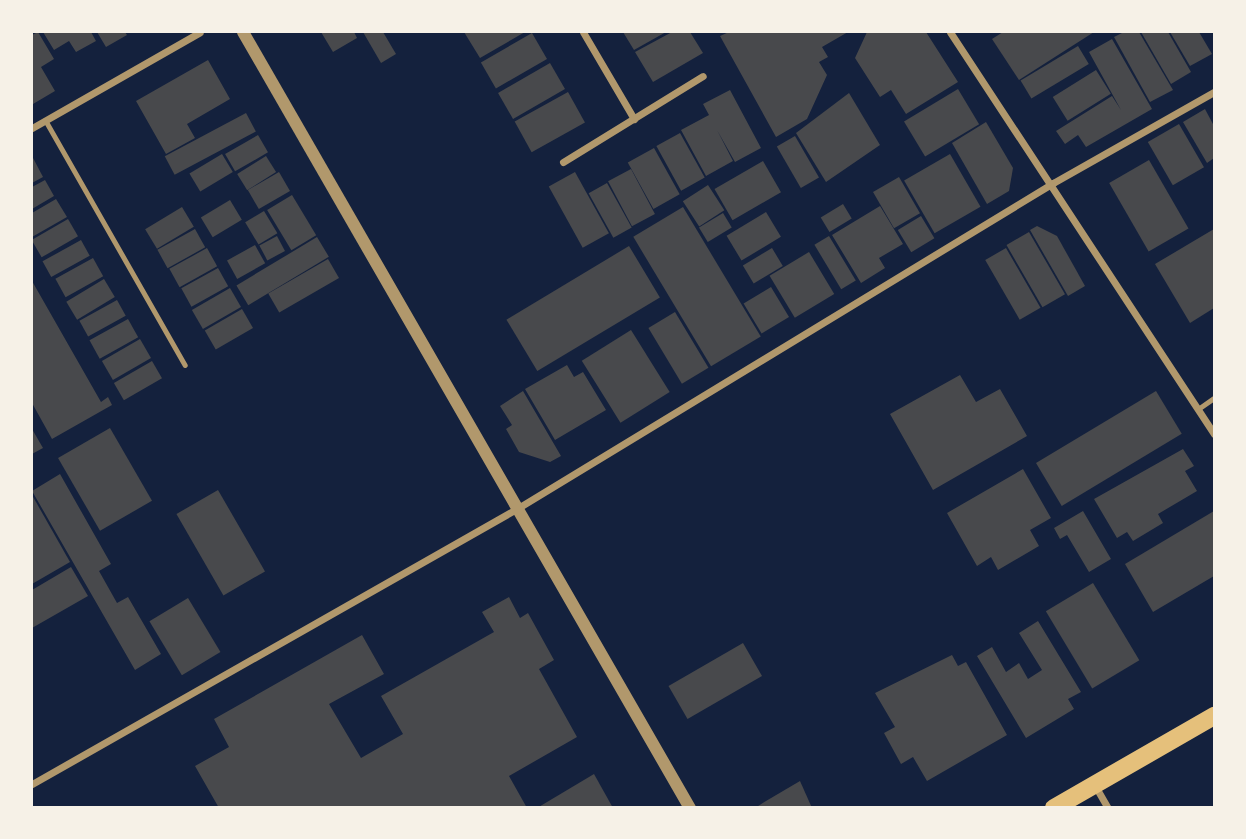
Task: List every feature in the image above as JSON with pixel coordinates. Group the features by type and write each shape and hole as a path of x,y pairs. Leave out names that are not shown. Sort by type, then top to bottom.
{"main road":[{"path":"1054,807 1214,716"}],"street":[{"path":"32,128 200,32"},
{"path":"243,32 690,807"},
{"path":"583,32 634,119"},
{"path":"950,32 1053,183 1214,434"},
{"path":"563,162 703,76"},
{"path":"32,784 518,508 1053,183 1214,92"},
{"path":"1094,784 1108,807"}],"lane":[{"path":"45,121 185,365"},
{"path":"1198,409 1214,398"}],"building":[{"path":"38,32 54,59 41,67 55,91 33,104 32,35"},
{"path":"43,32 91,32 96,41 76,52 69,41 54,50"},
{"path":"97,32 125,32 127,35 106,47"},
{"path":"321,32 354,32 357,38 333,52"},
{"path":"363,32 383,32 396,54 381,63"},
{"path":"464,32 525,32 480,58"},
{"path":"623,32 666,32 634,50"},
{"path":"672,32 690,32 703,53 653,82 635,52"},
{"path":"729,32 848,32 822,47 828,57 819,62 827,75 807,119 776,137 720,36"},
{"path":"867,32 926,32 958,82 906,114 891,90 880,97 855,58"},
{"path":"1003,32 1094,32 1019,80 992,39"},
{"path":"1124,32 1139,32 1173,90 1150,102 1114,37"},
{"path":"1141,32 1168,32 1191,72 1171,84"},
{"path":"1170,32 1199,32 1212,54 1190,66"},
{"path":"532,33 547,59 496,88 481,62"},
{"path":"1112,39 1152,109 1086,147 1078,135 1065,144 1056,131 1112,96 1121,110 1089,52"},
{"path":"1078,46 1089,64 1031,99 1021,81"},
{"path":"208,60 230,99 187,124 195,138 166,154 136,101"},
{"path":"550,63 565,89 513,119 498,93"},
{"path":"1096,70 1111,94 1068,121 1053,97"},
{"path":"958,89 979,124 925,157 904,121"},
{"path":"730,90 761,148 735,162 717,130 733,161 706,176 681,130 709,115 703,104"},
{"path":"568,92 585,123 532,152 515,122"},
{"path":"849,93 880,145 826,182 796,133"},
{"path":"1205,109 1214,126 1214,158 1207,163 1183,122"},
{"path":"246,113 256,132 175,175 165,156"},
{"path":"986,122 1013,168 1009,191 987,204 952,143"},
{"path":"1179,124 1204,167 1173,185 1148,142"},
{"path":"680,133 705,178 681,191 656,146"},
{"path":"258,135 268,152 235,171 225,154"},
{"path":"795,136 819,178 801,188 777,146"},
{"path":"654,148 680,194 653,209 628,163"},
{"path":"222,154 233,172 200,192 189,174"},
{"path":"950,154 980,207 935,233 904,180"},
{"path":"32,156 43,177 32,183"},
{"path":"266,156 276,172 247,190 237,174"},
{"path":"1149,160 1188,228 1149,251 1109,183"},
{"path":"763,161 781,192 733,220 715,189"},
{"path":"631,169 655,214 632,226 608,181"},
{"path":"279,172 290,191 259,209 248,190"},
{"path":"575,172 609,233 583,248 549,187"},
{"path":"899,177 920,213 894,228 873,192"},
{"path":"45,180 54,196 32,209 32,187"},
{"path":"607,183 632,228 613,238 589,193"},
{"path":"708,185 724,210 699,226 683,201"},
{"path":"292,195 316,235 291,250 267,210"},
{"path":"56,199 67,217 32,237 32,213"},
{"path":"230,200 242,220 213,237 201,218"},
{"path":"843,204 852,219 829,232 821,217"},
{"path":"880,206 903,244 879,258 885,268 861,283 832,235"},
{"path":"182,207 194,227 157,249 145,229"},
{"path":"683,207 761,336 711,366 633,237"},
{"path":"264,211 277,233 259,245 245,222"},
{"path":"766,212 781,237 742,261 727,236"},
{"path":"723,213 732,228 708,242 699,227"},
{"path":"921,216 934,238 911,252 898,230"},
{"path":"68,219 78,236 42,257 32,240"},
{"path":"1037,226 1057,236 1085,286 1068,296 1030,230"},
{"path":"195,229 205,247 168,268 157,250"},
{"path":"1214,229 1214,308 1190,323 1155,264"},
{"path":"1029,232 1065,294 1042,307 1006,245"},
{"path":"277,236 285,251 267,260 259,245"},
{"path":"829,236 856,281 841,289 814,245"},
{"path":"317,237 329,257 248,305 236,285"},
{"path":"81,240 90,256 51,277 43,261"},
{"path":"255,245 265,263 237,279 227,261"},
{"path":"629,246 660,297 537,371 506,320"},
{"path":"207,248 217,266 180,287 169,269"},
{"path":"772,248 783,266 754,284 743,266"},
{"path":"1006,248 1040,308 1020,320 985,260"},
{"path":"809,252 834,294 795,318 770,276"},
{"path":"93,258 103,276 66,297 55,279"},
{"path":"328,259 339,278 279,313 268,294"},
{"path":"218,268 228,286 191,307 181,288"},
{"path":"104,279 115,297 77,320 66,302"},
{"path":"32,281 101,402 108,397 112,405 52,439 32,403"},
{"path":"771,287 789,317 762,333 744,303"},
{"path":"230,288 241,307 203,329 192,310"},
{"path":"117,300 126,316 88,337 79,321"},
{"path":"242,309 253,328 216,350 205,330"},
{"path":"675,312 708,368 682,384 648,328"},
{"path":"128,319 138,337 100,359 90,340"},
{"path":"631,330 670,392 620,423 582,361"},
{"path":"140,339 151,358 113,380 102,361"},
{"path":"152,361 162,378 124,400 114,383"},
{"path":"567,365 574,377 583,372 606,410 555,440 525,389"},
{"path":"960,375 976,402 1000,389 1027,436 933,490 890,414"},
{"path":"523,391 561,456 550,462 519,452 506,429 512,425 500,406"},
{"path":"1156,391 1182,434 1062,506 1036,463"},
{"path":"110,428 152,501 100,531 58,458"},
{"path":"32,429 43,448 32,454"},
{"path":"1183,449 1194,466 1185,471 1197,491 1158,514 1163,523 1133,541 1127,532 1117,538 1094,499"},
{"path":"1023,469 1051,518 1030,530 1039,546 998,570 991,557 977,566 947,513"},
{"path":"60,474 111,564 99,571 117,603 128,597 161,654 135,670 32,491"},
{"path":"218,490 265,571 223,595 176,514"},
{"path":"32,495 70,562 32,584"},
{"path":"1083,511 1111,559 1089,572 1067,535 1060,539 1054,528"},
{"path":"1214,511 1214,576 1153,612 1125,564"},
{"path":"71,567 88,596 32,628 32,590"},
{"path":"1093,583 1139,660 1092,688 1046,611"},
{"path":"509,597 520,618 528,613 554,660 539,669 577,737 509,776 527,808 219,808 195,766 229,747 214,719 362,635 384,674 329,704 361,758 403,734 381,696 494,632 482,612"},
{"path":"188,598 220,652 182,675 149,621"},
{"path":"1038,621 1081,692 1068,699 1074,709 1026,738 977,656 992,647 1006,672 1019,663 1028,679 1042,670 1019,633"},
{"path":"743,643 762,676 688,719 669,686"},
{"path":"952,655 958,666 966,662 1007,735 927,781 913,757 901,764 884,733 895,727 875,693"},
{"path":"594,774 613,808 537,808"},
{"path":"800,781 812,808 755,808 766,801"}]}
